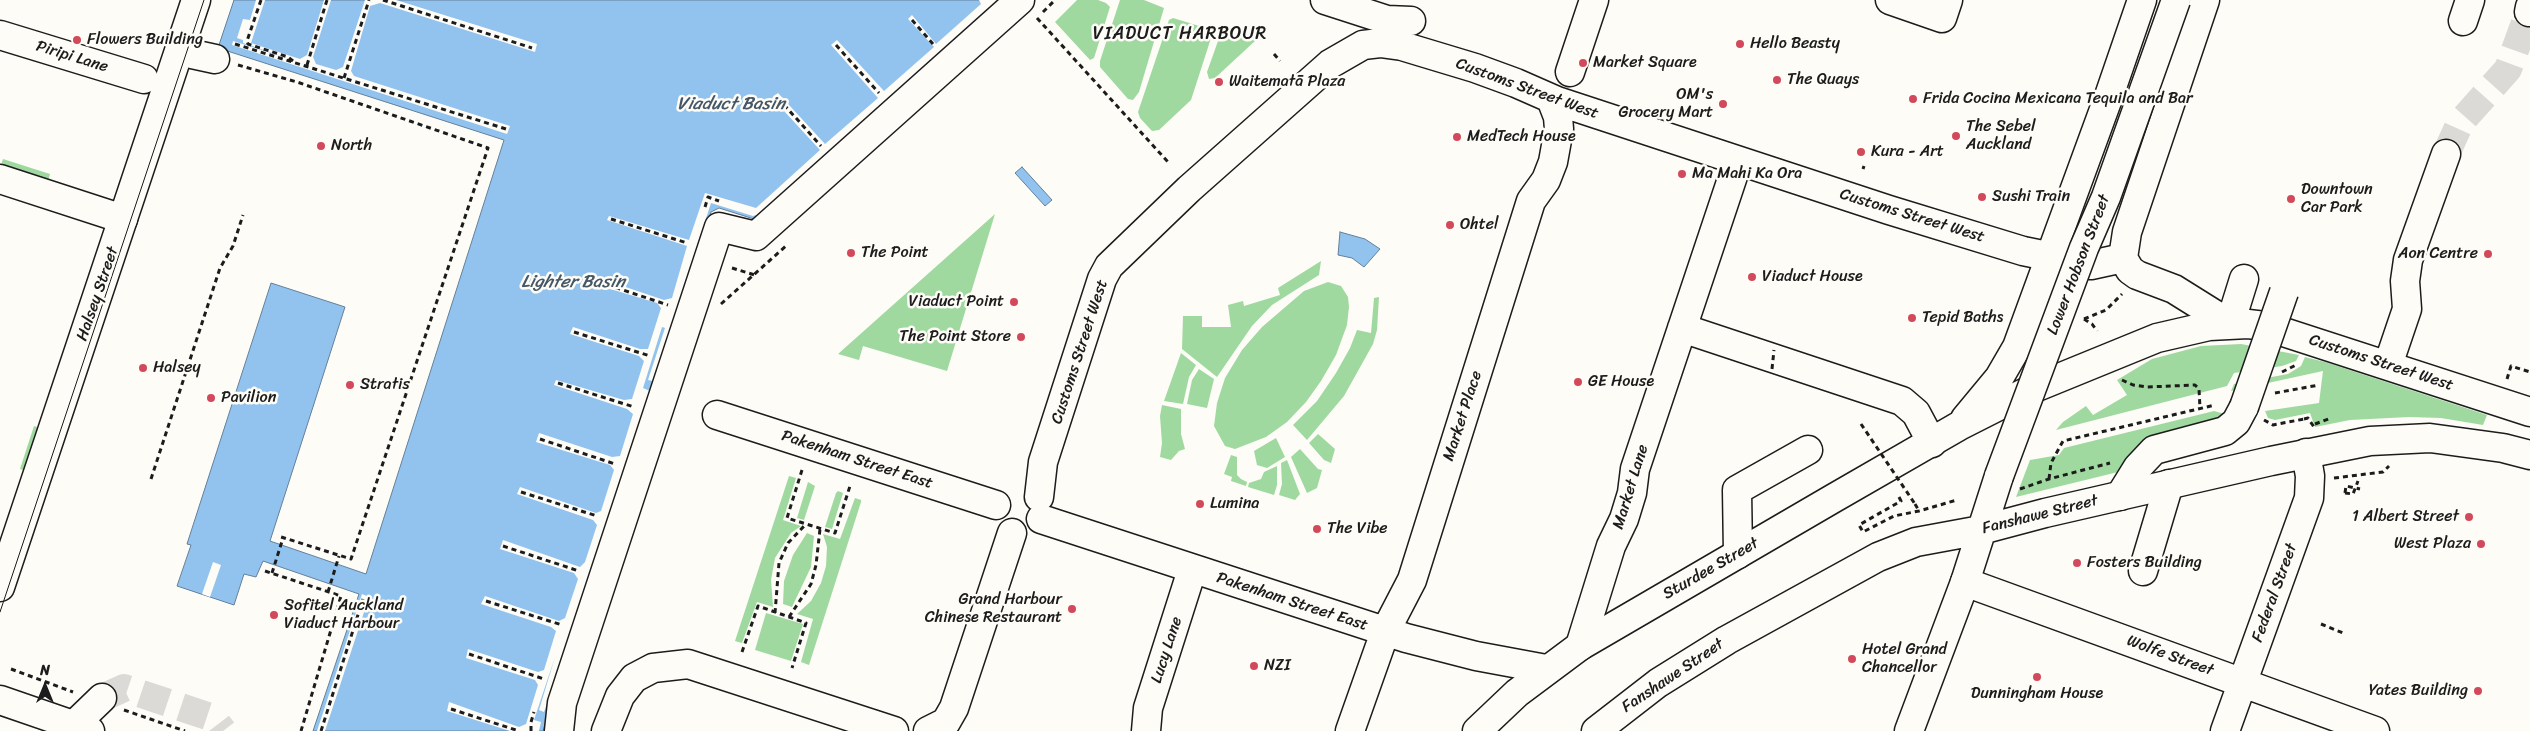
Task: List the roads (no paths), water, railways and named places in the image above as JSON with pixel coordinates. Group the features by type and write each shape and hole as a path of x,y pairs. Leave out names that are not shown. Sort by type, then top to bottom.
{"street":[{"name":"Halsey Street","path":"0,587 196,0"},
{"path":"1325,0 1386,20 1414,10"},
{"path":"1570,72 1594,0"},
{"path":"1890,0 1942,18 1948,0"},
{"name":"Lower Hobson Street","path":"1959,426 2009,363 2029,317 2142,0"},
{"name":"Lower Hobson Street","path":"1909,731 1965,582 1981,530 2008,483 2084,248 2106,196 2176,0"},
{"path":"2123,258 2127,232 2205,0"},
{"path":"1402,46 1414,10"},
{"path":"559,731 562,703 719,227 756,236 1030,13"},
{"name":"Piripi Lane","path":"0,35 144,79"},
{"name":"Customs Street West","path":"1040,508 1043,462 1102,279 1109,266 1189,189 1330,64 1363,45 1402,46 1516,83 1551,99 1738,161 2023,251 2091,264 2123,258 2130,270 2137,275 2174,289 2230,324"},
{"name":"Market Place","path":"1350,731 1385,632 1412,580 1532,201 1546,180 1553,162 1559,129 1558,117 1551,99"},
{"path":"2388,365 2406,309 2405,281 2408,260 2446,154"},
{"name":"Market Lane","path":"1580,646 1611,546 1624,520 1632,493 1636,469 1738,161"},
{"path":"0,179 123,219"},
{"path":"2230,324 2244,279"},
{"path":"2120,496 2154,452 2218,434 2236,422 2244,407 2288,294 2280,331"},
{"name":"Customs Street West","path":"1959,426 2032,388 2157,338 2210,326 2230,324 2248,324 2280,331 2530,412"},
{"path":"1682,328 1902,401 1916,413 1932,442"},
{"name":"Pakenham Street East","path":"717,414 996,505"},
{"name":"Sturdee Street","path":"1476,731 1546,670 1580,646 1959,426"},
{"name":"Fanshawe Street","path":"1596,731 1658,683 1727,640 1878,557 1916,542 1981,530 2169,484 2306,453 2370,441 2430,438 2530,455"},
{"path":"1738,554 1737,490 1808,450"},
{"name":"Federal Street","path":"2225,731 2309,498 2310,476 2306,453"},
{"path":"2143,571 2169,484"},
{"path":"1012,488 1026,488 1040,508 1033,530 1026,534 1012,534 1006,530 997,519 996,505 1005,492 1012,488"},
{"name":"Pakenham Street East","path":"1040,508 1192,570 1385,632 1476,656 1546,670"},
{"path":"931,731 946,722 954,708 1012,534"},
{"name":"Lucy Lane","path":"1146,731 1148,708 1192,570"},
{"name":"Wolfe Street","path":"1965,582 2375,731"},
{"path":"606,731 620,696 634,678 653,668 688,664 894,731"},
{"path":"0,700 82,728 102,698"}],"water":[{"path":"234,0 1003,0 754,219 719,208 711,212 543,731 313,731 359,594 263,561 256,577 244,574 234,605 177,586 191,545 187,544 271,283 345,307 270,541 366,574 504,140 218,48"},
{"path":"1022,167 1052,200 1045,206 1015,173"},
{"path":"1340,232 1365,239 1380,249 1364,267 1352,258 1338,255"}],"tunnel":[{"path":"2446,154 2460,123 2508,69 2529,12"},
{"path":"102,698 124,688 213,718 223,731"}],"tram line":[{"path":"0,612 204,0"}],"place":[{"name":"Flowers Building","path":"77,40"},
{"name":"Hello Beasty","path":"1740,44"},
{"name":"Market Square","path":"1583,63"},
{"name":"The Quays","path":"1777,80"},
{"name":"Waitematā Plaza","path":"1219,82"},
{"name":"Frida Cocina Mexicana Tequila and Bar","path":"1913,99"},
{"name":"OM's Grocery Mart","path":"1723,104"},
{"name":"The Sebel Auckland","path":"1956,136"},
{"name":"MedTech House","path":"1457,137"},
{"name":"North","path":"321,146"},
{"name":"Kura - Art","path":"1861,152"},
{"name":"Ma Mahi Ka Ora","path":"1682,174"},
{"name":"Sushi Train","path":"1982,197"},
{"name":"Downtown Car Park","path":"2291,199"},
{"name":"Ohtel","path":"1450,225"},
{"name":"The Point","path":"851,253"},
{"name":"Aon Centre","path":"2488,254"},
{"name":"Viaduct House","path":"1752,277"},
{"name":"Viaduct Point","path":"1014,302"},
{"name":"Tepid Baths","path":"1912,318"},
{"name":"The Point Store","path":"1021,337"},
{"name":"Halsey","path":"143,368"},
{"name":"GE House","path":"1578,382"},
{"name":"Stratis","path":"350,385"},
{"name":"Pavilion","path":"211,398"},
{"name":"Lumina","path":"1200,504"},
{"name":"1 Albert Street","path":"2469,517"},
{"name":"The Vibe","path":"1317,529"},
{"name":"West Plaza","path":"2481,544"},
{"name":"Fosters Building","path":"2077,563"},
{"name":"Grand Harbour Chinese Restaurant","path":"1072,609"},
{"name":"Sofitel Auckland Viaduct Harbour","path":"274,615"},
{"name":"Hotel Grand Chancellor","path":"1852,659"},
{"name":"NZI","path":"1254,666"},
{"name":"Dunningham House","path":"2037,677"},
{"name":"Yates Building","path":"2478,691"}],"district":[{"name":"VIADUCT HARBOUR","path":"1180,34"}],"water label":[{"name":"Viaduct Basin","path":"731,104"},
{"name":"Lighter Basin","path":"573,282"}]}
